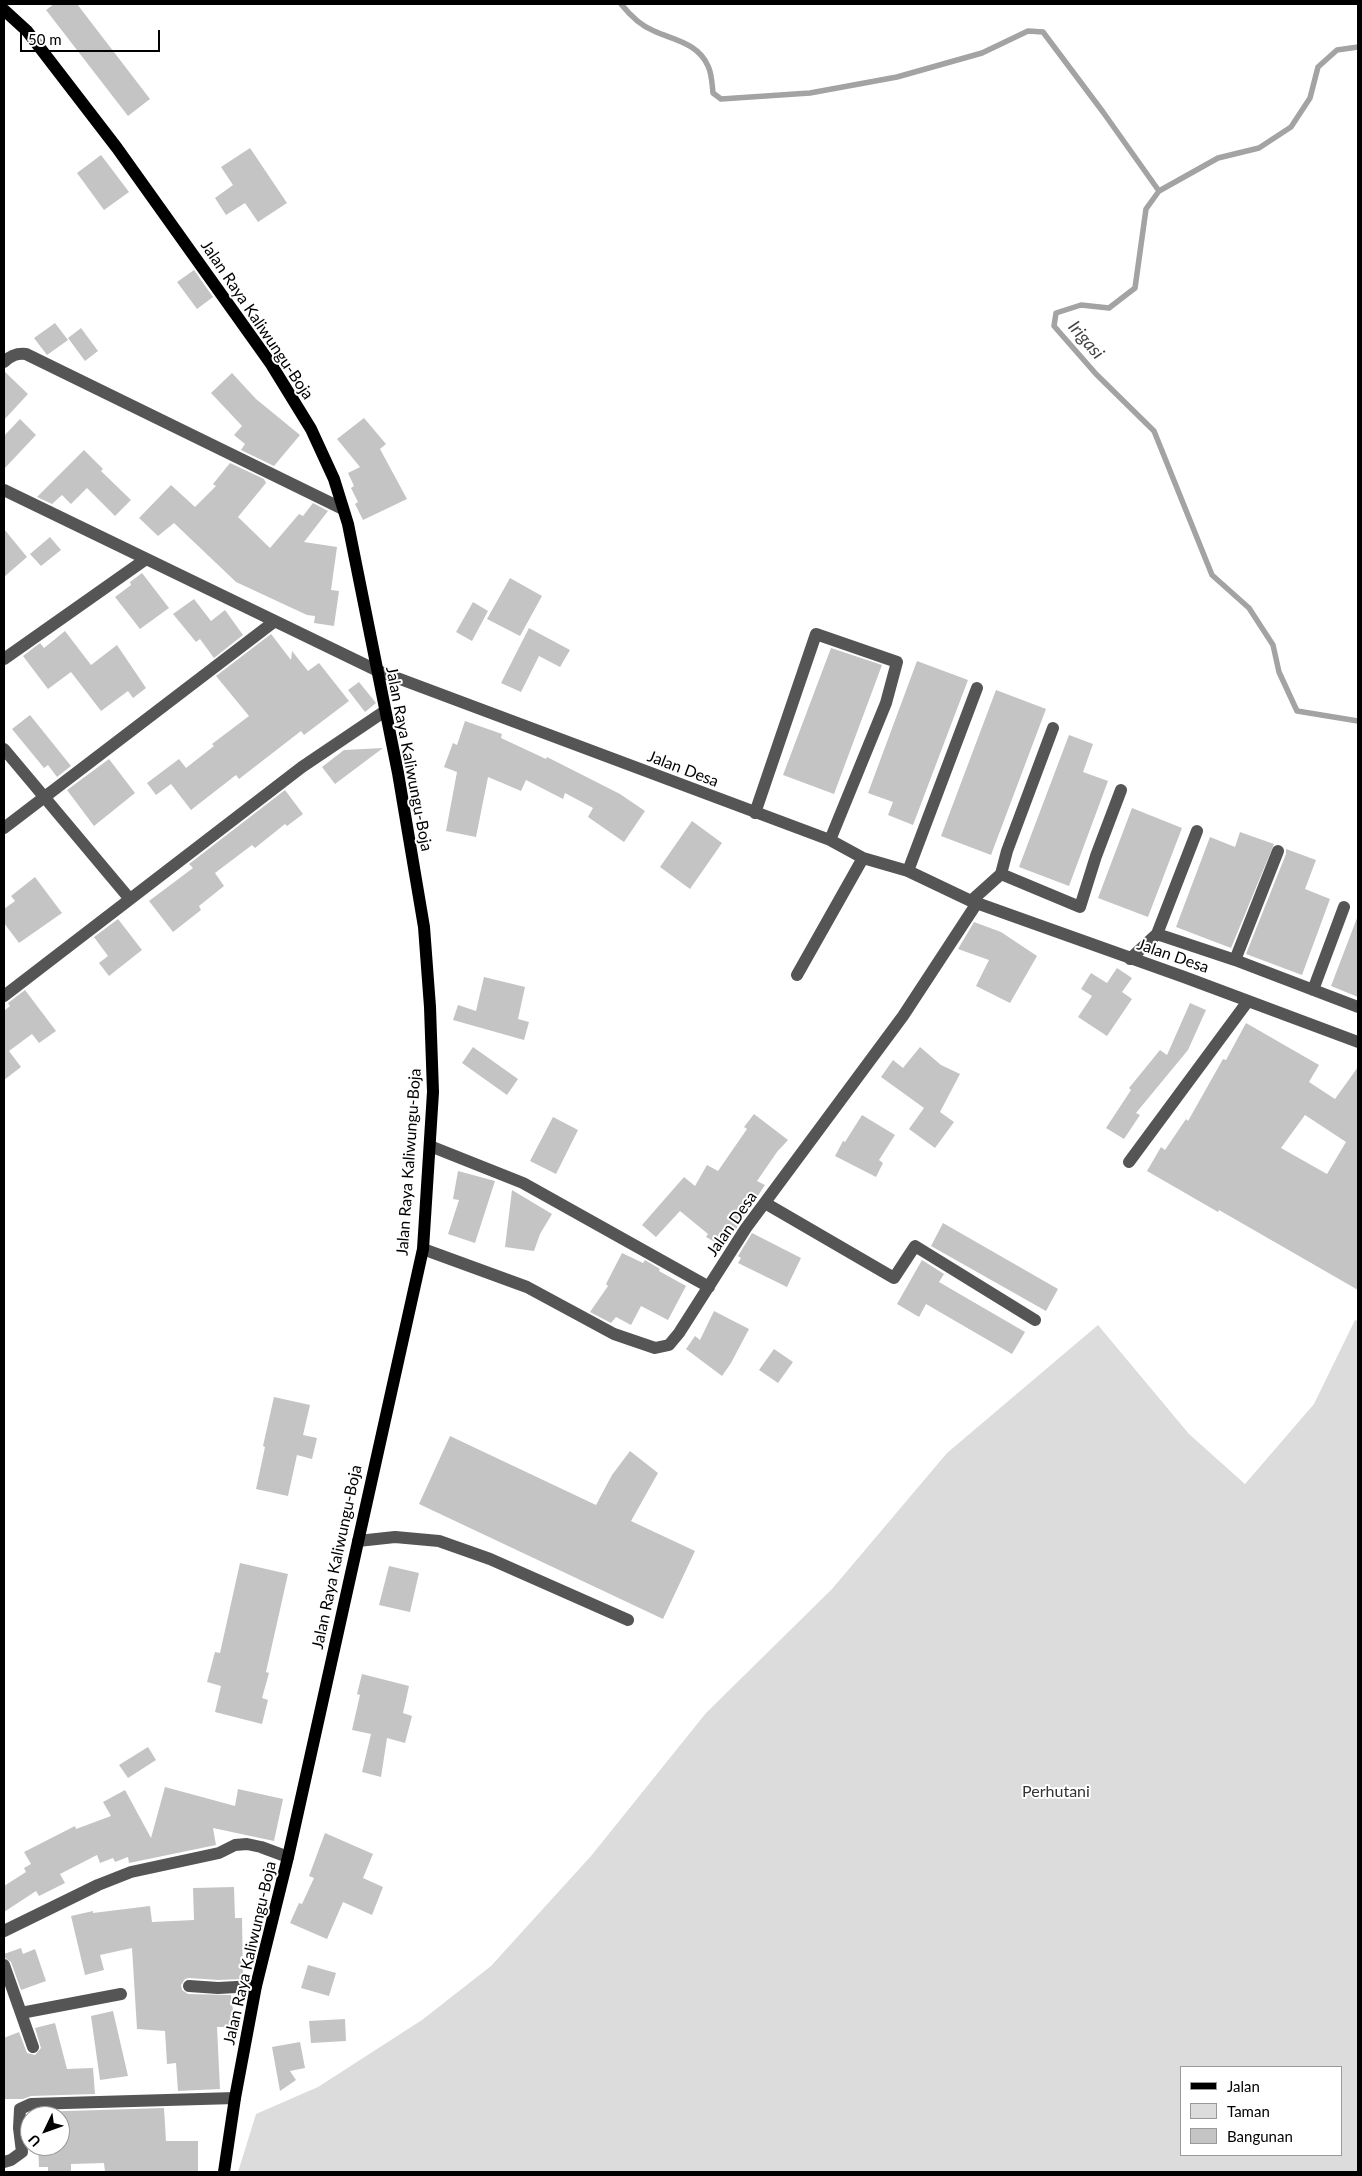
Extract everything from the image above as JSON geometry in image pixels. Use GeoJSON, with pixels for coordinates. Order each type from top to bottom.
{"type":"FeatureCollection","features":[{"type":"Feature","properties":{"kind":"main road","name":"Jalan Raya Kaliwungu-Boja"},"geometry":{"type":"LineString","coordinates":[[4,10],[27,31],[118,148],[271,364],[311,428],[334,479],[348,524],[385,711],[424,927],[430,1007],[433,1092],[423,1249],[288,1858],[256,1986],[235,2098],[224,2172]]}},
{"type":"Feature","properties":{"kind":"street"},"geometry":{"type":"LineString","coordinates":[[4,362],[11,356],[19,353],[26,354],[343,510]]}},
{"type":"Feature","properties":{"kind":"street","name":"Jalan Desa"},"geometry":{"type":"LineString","coordinates":[[4,490],[376,670],[830,840],[863,858],[908,871],[974,902],[1358,1042]]}},
{"type":"Feature","properties":{"kind":"street"},"geometry":{"type":"LineString","coordinates":[[4,659],[146,559]]}},
{"type":"Feature","properties":{"kind":"street"},"geometry":{"type":"LineString","coordinates":[[4,828],[275,621]]}},
{"type":"Feature","properties":{"kind":"street"},"geometry":{"type":"LineString","coordinates":[[755,813],[816,634],[888,658],[897,662],[886,703],[830,840]]}},
{"type":"Feature","properties":{"kind":"street"},"geometry":{"type":"LineString","coordinates":[[908,871],[978,688]]}},
{"type":"Feature","properties":{"kind":"street"},"geometry":{"type":"LineString","coordinates":[[4,996],[129,898],[302,767],[385,711]]}},
{"type":"Feature","properties":{"kind":"street"},"geometry":{"type":"LineString","coordinates":[[974,902],[1000,874],[1053,728]]}},
{"type":"Feature","properties":{"kind":"street"},"geometry":{"type":"LineString","coordinates":[[4,749],[129,898]]}},
{"type":"Feature","properties":{"kind":"street"},"geometry":{"type":"LineString","coordinates":[[1000,874],[1080,907],[1096,856],[1121,790]]}},
{"type":"Feature","properties":{"kind":"street"},"geometry":{"type":"LineString","coordinates":[[1130,959],[1157,934],[1197,831]]}},
{"type":"Feature","properties":{"kind":"street"},"geometry":{"type":"LineString","coordinates":[[1235,960],[1278,851]]}},
{"type":"Feature","properties":{"kind":"street"},"geometry":{"type":"LineString","coordinates":[[797,975],[863,858]]}},
{"type":"Feature","properties":{"kind":"street","name":"Jalan Desa"},"geometry":{"type":"LineString","coordinates":[[423,1249],[528,1287],[614,1334],[655,1348],[669,1345],[679,1334],[746,1228],[904,1016],[974,902]]}},
{"type":"Feature","properties":{"kind":"street"},"geometry":{"type":"LineString","coordinates":[[1312,990],[1344,907]]}},
{"type":"Feature","properties":{"kind":"street"},"geometry":{"type":"LineString","coordinates":[[1157,934],[1235,960],[1358,1007]]}},
{"type":"Feature","properties":{"kind":"street"},"geometry":{"type":"LineString","coordinates":[[1129,1162],[1248,1001]]}},
{"type":"Feature","properties":{"kind":"street"},"geometry":{"type":"LineString","coordinates":[[430,1146],[523,1183],[709,1286]]}},
{"type":"Feature","properties":{"kind":"street"},"geometry":{"type":"LineString","coordinates":[[765,1203],[894,1278],[915,1246],[1035,1320]]}},
{"type":"Feature","properties":{"kind":"street"},"geometry":{"type":"LineString","coordinates":[[358,1541],[396,1537],[439,1541],[490,1559],[628,1620]]}},
{"type":"Feature","properties":{"kind":"street"},"geometry":{"type":"LineString","coordinates":[[4,1931],[98,1885],[131,1872],[219,1853],[235,1845],[247,1844],[261,1847],[288,1858]]}},
{"type":"Feature","properties":{"kind":"street"},"geometry":{"type":"LineString","coordinates":[[4,1965],[32,2048]]}},
{"type":"Feature","properties":{"kind":"street"},"geometry":{"type":"LineString","coordinates":[[189,1986],[218,1988],[256,1986]]}},
{"type":"Feature","properties":{"kind":"street"},"geometry":{"type":"LineString","coordinates":[[21,2013],[121,1994]]}},
{"type":"Feature","properties":{"kind":"street"},"geometry":{"type":"LineString","coordinates":[[4,2162],[11,2160],[22,2152],[19,2128],[20,2109],[31,2104],[235,2098]]}},
{"type":"Feature","properties":{"kind":"green space","name":"Perhutani"},"geometry":{"type":"Polygon","coordinates":[[[1355,1320],[1358,1321],[1358,2172],[238,2172],[256,2114],[318,2087],[422,2020],[491,1966],[591,1856],[706,1713],[832,1589],[947,1453],[1098,1325],[1189,1434],[1245,1484],[1314,1404],[1355,1320]]]}},
{"type":"Feature","properties":{"kind":"building"},"geometry":{"type":"Polygon","coordinates":[[[54,4],[77,4],[150,99],[128,116],[46,10],[54,4]]]}},
{"type":"Feature","properties":{"kind":"building"},"geometry":{"type":"Polygon","coordinates":[[[250,148],[287,203],[258,222],[245,203],[226,215],[215,198],[233,185],[221,167],[250,148]]]}},
{"type":"Feature","properties":{"kind":"building"},"geometry":{"type":"Polygon","coordinates":[[[101,155],[129,192],[104,210],[77,173],[101,155]]]}},
{"type":"Feature","properties":{"kind":"building"},"geometry":{"type":"Polygon","coordinates":[[[194,270],[213,297],[197,309],[177,282],[194,270]]]}},
{"type":"Feature","properties":{"kind":"building"},"geometry":{"type":"Polygon","coordinates":[[[55,323],[68,340],[47,355],[34,338],[55,323]]]}},
{"type":"Feature","properties":{"kind":"building"},"geometry":{"type":"Polygon","coordinates":[[[81,328],[98,351],[85,361],[68,338],[81,328]]]}},
{"type":"Feature","properties":{"kind":"building"},"geometry":{"type":"Polygon","coordinates":[[[4,371],[28,394],[4,420],[4,371]]]}},
{"type":"Feature","properties":{"kind":"building"},"geometry":{"type":"Polygon","coordinates":[[[232,373],[256,399],[300,435],[274,466],[241,450],[245,444],[234,435],[242,426],[211,393],[232,373]]]}},
{"type":"Feature","properties":{"kind":"building"},"geometry":{"type":"Polygon","coordinates":[[[364,418],[386,444],[380,449],[407,499],[363,520],[355,504],[358,502],[351,488],[354,486],[348,473],[360,467],[337,439],[364,418]]]}},
{"type":"Feature","properties":{"kind":"building"},"geometry":{"type":"Polygon","coordinates":[[[20,419],[36,435],[4,469],[4,436],[20,419]]]}},
{"type":"Feature","properties":{"kind":"building"},"geometry":{"type":"Polygon","coordinates":[[[84,450],[103,469],[101,471],[131,500],[115,516],[87,488],[71,504],[62,495],[52,504],[37,497],[84,450]]]}},
{"type":"Feature","properties":{"kind":"building"},"geometry":{"type":"Polygon","coordinates":[[[230,463],[264,479],[266,483],[238,517],[270,548],[299,514],[303,516],[313,503],[328,511],[304,542],[337,547],[331,590],[339,591],[334,626],[314,623],[315,616],[307,615],[236,582],[174,523],[158,536],[139,518],[171,485],[195,507],[216,486],[213,484],[230,463]]]}},
{"type":"Feature","properties":{"kind":"building"},"geometry":{"type":"Polygon","coordinates":[[[4,529],[27,557],[4,577],[4,529]]]}},
{"type":"Feature","properties":{"kind":"building"},"geometry":{"type":"Polygon","coordinates":[[[50,537],[61,550],[41,566],[30,554],[50,537]]]}},
{"type":"Feature","properties":{"kind":"building"},"geometry":{"type":"Polygon","coordinates":[[[142,573],[169,608],[140,629],[115,597],[131,585],[130,582],[142,573]]]}},
{"type":"Feature","properties":{"kind":"building"},"geometry":{"type":"Polygon","coordinates":[[[510,578],[542,596],[520,636],[487,619],[510,578]]]}},
{"type":"Feature","properties":{"kind":"building"},"geometry":{"type":"Polygon","coordinates":[[[194,599],[211,621],[225,610],[243,635],[214,658],[200,639],[196,642],[173,614],[194,599]]]}},
{"type":"Feature","properties":{"kind":"building"},"geometry":{"type":"Polygon","coordinates":[[[473,602],[488,611],[472,641],[456,632],[473,602]]]}},
{"type":"Feature","properties":{"kind":"building"},"geometry":{"type":"Polygon","coordinates":[[[529,628],[570,650],[560,667],[539,656],[521,692],[501,683],[529,628]]]}},
{"type":"Feature","properties":{"kind":"building"},"geometry":{"type":"Polygon","coordinates":[[[65,631],[91,665],[117,645],[146,688],[133,698],[128,691],[101,711],[71,672],[48,689],[23,656],[40,643],[44,648],[65,631]]]}},
{"type":"Feature","properties":{"kind":"building"},"geometry":{"type":"Polygon","coordinates":[[[271,634],[291,660],[292,651],[308,671],[319,663],[349,701],[304,735],[301,731],[239,779],[236,775],[191,810],[171,784],[156,795],[147,783],[179,759],[186,768],[214,746],[212,744],[249,716],[216,676],[271,634]]]}},
{"type":"Feature","properties":{"kind":"building"},"geometry":{"type":"Polygon","coordinates":[[[831,648],[882,665],[834,794],[783,775],[831,648]]]}},
{"type":"Feature","properties":{"kind":"building"},"geometry":{"type":"Polygon","coordinates":[[[917,661],[968,680],[913,825],[888,815],[893,802],[868,793],[917,661]]]}},
{"type":"Feature","properties":{"kind":"building"},"geometry":{"type":"Polygon","coordinates":[[[359,682],[376,703],[365,712],[348,690],[359,682]]]}},
{"type":"Feature","properties":{"kind":"building"},"geometry":{"type":"Polygon","coordinates":[[[996,690],[1046,709],[991,855],[941,836],[996,690]]]}},
{"type":"Feature","properties":{"kind":"building"},"geometry":{"type":"Polygon","coordinates":[[[30,715],[71,766],[57,777],[48,765],[44,768],[12,729],[30,715]]]}},
{"type":"Feature","properties":{"kind":"building"},"geometry":{"type":"Polygon","coordinates":[[[465,721],[502,734],[501,738],[546,759],[547,757],[620,794],[645,811],[624,842],[588,817],[593,808],[565,793],[563,799],[526,780],[521,791],[488,777],[476,837],[446,831],[457,772],[444,767],[453,743],[457,745],[465,721]]]}},
{"type":"Feature","properties":{"kind":"building"},"geometry":{"type":"Polygon","coordinates":[[[1069,735],[1093,744],[1083,772],[1108,781],[1069,886],[1019,867],[1069,735]]]}},
{"type":"Feature","properties":{"kind":"building"},"geometry":{"type":"Polygon","coordinates":[[[383,748],[335,784],[322,767],[344,750],[383,748]]]}},
{"type":"Feature","properties":{"kind":"building"},"geometry":{"type":"Polygon","coordinates":[[[109,759],[135,793],[94,826],[67,790],[109,759]]]}},
{"type":"Feature","properties":{"kind":"building"},"geometry":{"type":"Polygon","coordinates":[[[285,790],[303,814],[287,826],[285,824],[255,848],[252,845],[215,873],[224,886],[199,906],[201,910],[173,932],[149,901],[193,868],[189,864],[285,790]]]}},
{"type":"Feature","properties":{"kind":"building"},"geometry":{"type":"Polygon","coordinates":[[[1132,808],[1182,828],[1148,917],[1098,898],[1132,808]]]}},
{"type":"Feature","properties":{"kind":"building"},"geometry":{"type":"Polygon","coordinates":[[[692,821],[722,843],[690,889],[660,867],[692,821]]]}},
{"type":"Feature","properties":{"kind":"building"},"geometry":{"type":"Polygon","coordinates":[[[1240,832],[1274,844],[1231,948],[1176,927],[1210,837],[1235,847],[1240,832]]]}},
{"type":"Feature","properties":{"kind":"building"},"geometry":{"type":"Polygon","coordinates":[[[1286,849],[1316,860],[1305,889],[1330,899],[1302,975],[1246,954],[1286,854],[1286,849]]]}},
{"type":"Feature","properties":{"kind":"building"},"geometry":{"type":"Polygon","coordinates":[[[35,877],[62,913],[19,943],[4,923],[4,909],[15,901],[11,896],[35,877]]]}},
{"type":"Feature","properties":{"kind":"building"},"geometry":{"type":"Polygon","coordinates":[[[118,919],[142,950],[109,976],[99,963],[108,956],[94,937],[118,919]]]}},
{"type":"Feature","properties":{"kind":"building"},"geometry":{"type":"Polygon","coordinates":[[[1358,919],[1358,997],[1331,986],[1358,919]]]}},
{"type":"Feature","properties":{"kind":"building"},"geometry":{"type":"Polygon","coordinates":[[[974,922],[1001,932],[1037,956],[1010,1003],[976,986],[989,960],[958,949],[974,922]]]}},
{"type":"Feature","properties":{"kind":"building"},"geometry":{"type":"Polygon","coordinates":[[[1117,968],[1132,978],[1122,992],[1132,999],[1107,1036],[1078,1017],[1092,996],[1081,989],[1091,973],[1107,983],[1117,968]]]}},
{"type":"Feature","properties":{"kind":"building"},"geometry":{"type":"Polygon","coordinates":[[[484,977],[525,987],[518,1019],[529,1022],[524,1040],[453,1020],[458,1005],[476,1011],[484,977]]]}},
{"type":"Feature","properties":{"kind":"building"},"geometry":{"type":"Polygon","coordinates":[[[25,990],[56,1031],[39,1043],[32,1034],[9,1051],[21,1067],[4,1080],[4,1011],[10,1006],[8,1003],[25,990]]]}},
{"type":"Feature","properties":{"kind":"building"},"geometry":{"type":"Polygon","coordinates":[[[1190,1003],[1206,1010],[1188,1050],[1136,1113],[1140,1115],[1124,1139],[1106,1128],[1131,1090],[1129,1088],[1160,1050],[1167,1055],[1190,1003]]]}},
{"type":"Feature","properties":{"kind":"building"},"geometry":{"type":"Polygon","coordinates":[[[1246,1023],[1319,1065],[1309,1082],[1335,1099],[1358,1067],[1358,1290],[1147,1171],[1161,1147],[1165,1150],[1186,1119],[1188,1121],[1223,1059],[1226,1060],[1246,1023]],[[1305,1115],[1281,1148],[1327,1174],[1346,1142],[1305,1115]]]}},
{"type":"Feature","properties":{"kind":"building"},"geometry":{"type":"Polygon","coordinates":[[[473,1047],[518,1079],[507,1095],[462,1063],[473,1047]]]}},
{"type":"Feature","properties":{"kind":"building"},"geometry":{"type":"Polygon","coordinates":[[[920,1047],[941,1065],[960,1074],[940,1112],[954,1122],[935,1148],[909,1129],[924,1108],[881,1077],[893,1060],[903,1068],[920,1047]]]}},
{"type":"Feature","properties":{"kind":"building"},"geometry":{"type":"Polygon","coordinates":[[[754,1114],[788,1140],[777,1152],[757,1181],[765,1185],[724,1247],[706,1237],[708,1234],[680,1211],[656,1237],[642,1225],[684,1177],[695,1186],[707,1165],[718,1171],[747,1129],[744,1127],[754,1114]]]}},
{"type":"Feature","properties":{"kind":"building"},"geometry":{"type":"Polygon","coordinates":[[[862,1115],[895,1135],[879,1160],[883,1163],[876,1177],[835,1156],[843,1141],[845,1142],[862,1115]]]}},
{"type":"Feature","properties":{"kind":"building"},"geometry":{"type":"Polygon","coordinates":[[[553,1117],[578,1130],[556,1174],[530,1161],[553,1117]]]}},
{"type":"Feature","properties":{"kind":"building"},"geometry":{"type":"Polygon","coordinates":[[[458,1171],[495,1181],[475,1243],[448,1234],[459,1200],[453,1199],[458,1171]]]}},
{"type":"Feature","properties":{"kind":"building"},"geometry":{"type":"Polygon","coordinates":[[[512,1190],[552,1214],[540,1234],[534,1251],[505,1247],[512,1190]]]}},
{"type":"Feature","properties":{"kind":"building"},"geometry":{"type":"Polygon","coordinates":[[[943,1223],[1058,1289],[1046,1311],[931,1246],[943,1223]]]}},
{"type":"Feature","properties":{"kind":"building"},"geometry":{"type":"Polygon","coordinates":[[[752,1233],[801,1258],[787,1287],[738,1263],[741,1258],[738,1256],[752,1233]]]}},
{"type":"Feature","properties":{"kind":"building"},"geometry":{"type":"Polygon","coordinates":[[[622,1253],[643,1263],[645,1260],[660,1269],[659,1271],[686,1286],[668,1320],[641,1306],[631,1325],[616,1317],[611,1323],[590,1312],[608,1286],[606,1284],[622,1253]]]}},
{"type":"Feature","properties":{"kind":"building"},"geometry":{"type":"Polygon","coordinates":[[[922,1260],[944,1274],[939,1282],[1025,1332],[1012,1354],[926,1304],[919,1317],[897,1304],[922,1260]]]}},
{"type":"Feature","properties":{"kind":"building"},"geometry":{"type":"Polygon","coordinates":[[[714,1311],[749,1329],[722,1376],[686,1349],[695,1336],[700,1340],[714,1311]]]}},
{"type":"Feature","properties":{"kind":"building"},"geometry":{"type":"Polygon","coordinates":[[[774,1349],[793,1362],[778,1383],[759,1370],[774,1349]]]}},
{"type":"Feature","properties":{"kind":"building"},"geometry":{"type":"Polygon","coordinates":[[[274,1397],[310,1405],[303,1435],[317,1438],[312,1459],[297,1455],[288,1496],[256,1489],[274,1397]]]}},
{"type":"Feature","properties":{"kind":"building"},"geometry":{"type":"Polygon","coordinates":[[[450,1436],[596,1505],[612,1475],[630,1451],[658,1473],[631,1521],[695,1551],[663,1619],[419,1504],[450,1436]]]}},
{"type":"Feature","properties":{"kind":"building"},"geometry":{"type":"Polygon","coordinates":[[[240,1563],[288,1574],[266,1672],[269,1673],[262,1698],[268,1700],[262,1724],[215,1712],[221,1686],[207,1682],[215,1652],[220,1653],[240,1563]]]}},
{"type":"Feature","properties":{"kind":"building"},"geometry":{"type":"Polygon","coordinates":[[[389,1566],[419,1573],[410,1612],[379,1605],[389,1566]]]}},
{"type":"Feature","properties":{"kind":"building"},"geometry":{"type":"Polygon","coordinates":[[[362,1674],[409,1686],[403,1713],[412,1716],[405,1743],[387,1738],[381,1777],[362,1772],[371,1734],[352,1730],[360,1695],[357,1694],[362,1674]]]}},
{"type":"Feature","properties":{"kind":"building"},"geometry":{"type":"Polygon","coordinates":[[[148,1747],[156,1760],[128,1778],[119,1765],[148,1747]]]}},
{"type":"Feature","properties":{"kind":"building"},"geometry":{"type":"Polygon","coordinates":[[[165,1787],[235,1806],[238,1789],[283,1799],[274,1841],[213,1828],[216,1845],[129,1863],[128,1857],[115,1862],[113,1858],[100,1863],[97,1855],[60,1874],[65,1883],[39,1896],[36,1891],[4,1912],[4,1886],[26,1872],[24,1868],[31,1864],[24,1852],[75,1826],[76,1829],[111,1816],[103,1802],[125,1790],[151,1838],[165,1787]]]}},
{"type":"Feature","properties":{"kind":"building"},"geometry":{"type":"Polygon","coordinates":[[[325,1833],[373,1854],[363,1878],[383,1887],[372,1915],[343,1902],[327,1939],[290,1923],[299,1903],[302,1904],[314,1878],[309,1876],[325,1833]]]}},
{"type":"Feature","properties":{"kind":"building"},"geometry":{"type":"Polygon","coordinates":[[[234,1887],[235,1918],[242,1918],[243,1979],[189,1978],[185,1979],[181,1985],[182,1990],[188,1994],[231,1995],[235,2027],[217,2027],[220,2089],[178,2091],[176,2063],[167,2064],[165,2031],[137,2029],[132,1948],[100,1955],[104,1970],[85,1975],[71,1916],[93,1911],[93,1913],[150,1906],[152,1922],[194,1920],[193,1888],[234,1887]]]}},
{"type":"Feature","properties":{"kind":"building"},"geometry":{"type":"Polygon","coordinates":[[[21,1948],[23,1954],[35,1949],[46,1981],[21,1990],[11,1962],[4,1957],[4,1954],[21,1948]]]}},
{"type":"Feature","properties":{"kind":"building"},"geometry":{"type":"Polygon","coordinates":[[[308,1965],[336,1973],[329,1996],[301,1988],[308,1965]]]}},
{"type":"Feature","properties":{"kind":"building"},"geometry":{"type":"Polygon","coordinates":[[[113,2011],[128,2076],[100,2080],[91,2016],[113,2011]]]}},
{"type":"Feature","properties":{"kind":"building"},"geometry":{"type":"Polygon","coordinates":[[[345,2019],[346,2041],[311,2043],[309,2021],[345,2019]]]}},
{"type":"Feature","properties":{"kind":"building"},"geometry":{"type":"Polygon","coordinates":[[[55,2023],[67,2069],[93,2068],[95,2094],[31,2096],[23,2099],[4,2099],[4,2038],[19,2032],[27,2053],[35,2055],[41,2048],[35,2028],[55,2023]]]}},
{"type":"Feature","properties":{"kind":"building"},"geometry":{"type":"Polygon","coordinates":[[[300,2042],[305,2068],[290,2071],[296,2080],[280,2091],[272,2047],[300,2042]]]}},
{"type":"Feature","properties":{"kind":"building"},"geometry":{"type":"Polygon","coordinates":[[[164,2108],[166,2141],[198,2141],[198,2172],[105,2172],[104,2163],[71,2164],[71,2172],[48,2172],[48,2167],[39,2167],[38,2156],[70,2156],[70,2111],[164,2108]]]}},
{"type":"Feature","properties":{"kind":"waterway"},"geometry":{"type":"LineString","coordinates":[[621,4],[644,26],[685,43],[698,52],[704,58],[709,69],[713,93],[721,99],[810,93],[897,77],[982,53],[1028,31],[1043,32],[1159,191]]}},
{"type":"Feature","properties":{"kind":"waterway","name":"Irigasi"},"geometry":{"type":"LineString","coordinates":[[1358,47],[1337,50],[1318,67],[1310,98],[1291,127],[1259,148],[1218,158],[1159,191],[1146,209],[1135,288],[1109,308],[1081,305],[1056,313],[1054,326],[1096,374],[1154,431],[1212,575],[1249,608],[1273,645],[1279,672],[1297,711],[1358,721]]}}]}
